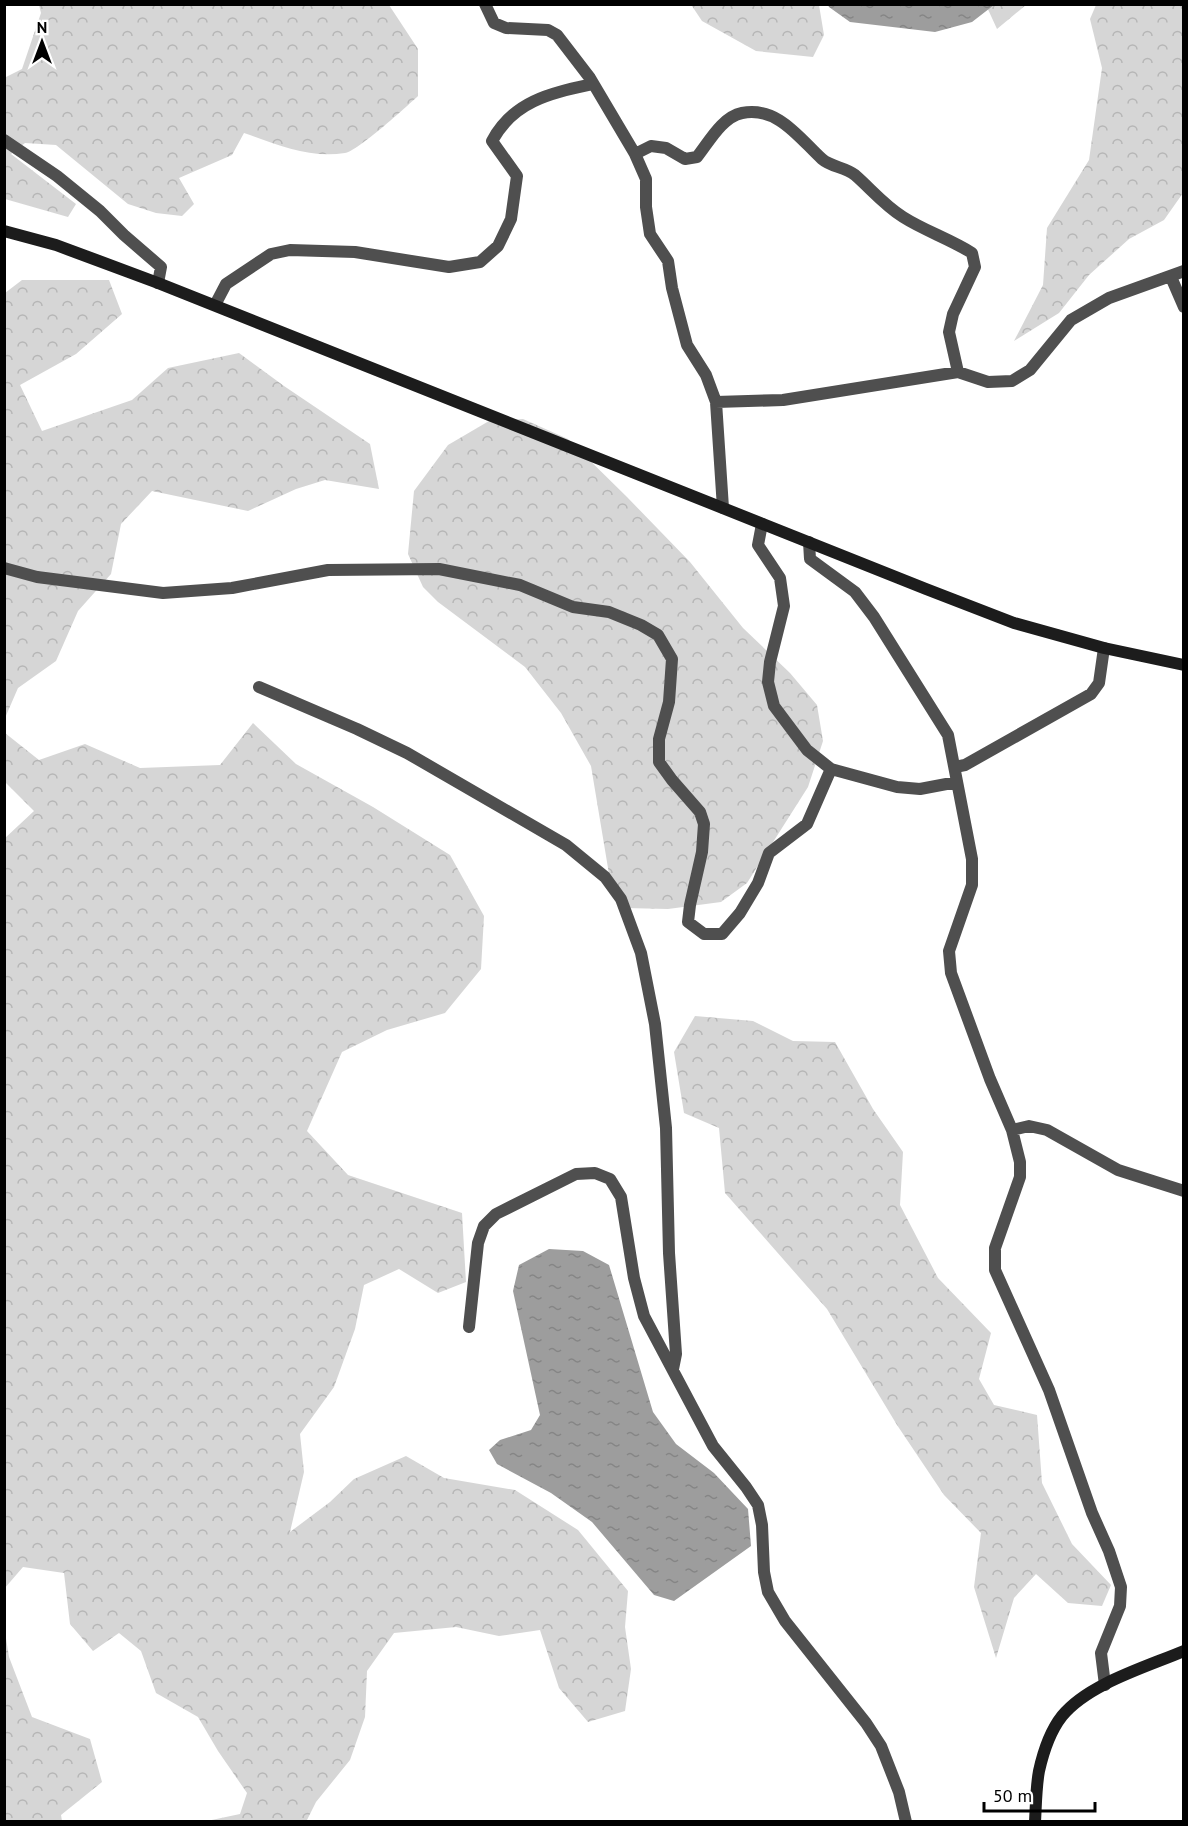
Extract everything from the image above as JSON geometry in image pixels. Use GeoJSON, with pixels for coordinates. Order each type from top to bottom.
{"type":"FeatureCollection","features":[{"type":"Feature","properties":{"kind":"street"},"geometry":{"type":"LineString","coordinates":[[485,4],[494,23],[506,28],[548,30],[557,35],[593,84],[646,179],[646,207],[650,234],[668,261],[672,288],[687,345],[706,375],[716,402],[723,508]]}},
{"type":"Feature","properties":{"kind":"street"},"geometry":{"type":"LineString","coordinates":[[215,305],[226,284],[271,254],[290,250],[355,252],[449,267],[480,262],[498,246],[511,219],[517,176],[492,141],[498,129],[528,103],[548,94],[593,84]]}},
{"type":"Feature","properties":{"kind":"street"},"geometry":{"type":"LineString","coordinates":[[634,154],[651,146],[666,148],[685,159],[697,157],[725,122],[742,113],[765,113],[792,128],[824,161],[853,173],[903,218],[955,242],[972,253],[975,267],[953,314],[949,332],[958,372]]}},
{"type":"Feature","properties":{"kind":"street"},"geometry":{"type":"LineString","coordinates":[[4,140],[57,176],[161,267],[158,283]]}},
{"type":"Feature","properties":{"kind":"street"},"geometry":{"type":"LineString","coordinates":[[4,231],[56,245],[215,305],[373,370],[1014,623],[1104,648],[1184,665]]}},
{"type":"Feature","properties":{"kind":"street"},"geometry":{"type":"LineString","coordinates":[[716,402],[783,400],[958,372],[988,382],[1012,381],[1030,370],[1071,320],[1109,298],[1184,271]]}},
{"type":"Feature","properties":{"kind":"street"},"geometry":{"type":"LineString","coordinates":[[1171,277],[1184,307]]}},
{"type":"Feature","properties":{"kind":"street"},"geometry":{"type":"LineString","coordinates":[[762,524],[758,545],[780,578],[784,606],[770,662],[768,682],[774,706],[807,750],[831,770],[897,788],[920,789],[957,782]]}},
{"type":"Feature","properties":{"kind":"street"},"geometry":{"type":"LineString","coordinates":[[809,542],[810,559],[855,592],[874,617],[948,735],[972,859],[972,885],[949,951],[951,973],[990,1079],[1012,1130],[1020,1162],[1020,1177],[995,1248],[995,1270],[1049,1390],[1092,1513],[1109,1551],[1121,1587],[1120,1606],[1101,1653],[1105,1684]]}},
{"type":"Feature","properties":{"kind":"street"},"geometry":{"type":"LineString","coordinates":[[4,568],[37,577],[163,593],[232,588],[328,570],[439,569],[520,585],[573,608],[609,612],[641,626],[658,635],[672,659],[669,702],[659,739],[659,762],[700,812],[704,824],[702,852],[688,922],[704,934],[722,934],[740,913],[758,883],[769,853],[807,824],[831,770]]}},
{"type":"Feature","properties":{"kind":"street"},"geometry":{"type":"LineString","coordinates":[[955,767],[965,765],[1091,693],[1099,683],[1104,648]]}},
{"type":"Feature","properties":{"kind":"street"},"geometry":{"type":"LineString","coordinates":[[260,687],[406,753],[566,845],[605,877],[621,899],[641,953],[655,1024],[666,1128],[669,1253],[676,1354],[673,1369]]}},
{"type":"Feature","properties":{"kind":"street"},"geometry":{"type":"LineString","coordinates":[[1012,1130],[1029,1126],[1047,1130],[1118,1170],[1184,1191]]}},
{"type":"Feature","properties":{"kind":"street"},"geometry":{"type":"LineString","coordinates":[[469,1327],[478,1243],[484,1226],[496,1214],[576,1174],[595,1173],[610,1179],[621,1197],[634,1278],[644,1316],[713,1446],[758,1505],[768,1592],[785,1621],[866,1723],[881,1746],[899,1792],[906,1821]]}},
{"type":"Feature","properties":{"kind":"street"},"geometry":{"type":"LineString","coordinates":[[1035,1821],[1039,1769],[1052,1733],[1062,1717],[1074,1704],[1105,1684],[1184,1651]]}},
{"type":"Feature","properties":{"kind":"green space"},"geometry":{"type":"Polygon","coordinates":[[[39,5],[389,5],[418,49],[418,96],[371,137],[345,153],[306,152],[244,133],[232,155],[179,178],[194,204],[182,216],[156,213],[128,204],[56,145],[25,143],[11,154],[76,204],[68,217],[5,199],[4,78],[22,69],[41,13],[39,5]]]}},
{"type":"Feature","properties":{"kind":"green space"},"geometry":{"type":"Polygon","coordinates":[[[687,5],[819,5],[824,35],[813,57],[756,51],[702,21],[692,6],[687,5]]]}},
{"type":"Feature","properties":{"kind":"green space"},"geometry":{"type":"Polygon","coordinates":[[[986,5],[1026,5],[997,29],[986,5]]]}},
{"type":"Feature","properties":{"kind":"green space"},"geometry":{"type":"Polygon","coordinates":[[[1096,5],[1183,5],[1183,193],[1164,220],[1129,239],[1089,275],[1059,313],[1014,341],[1043,285],[1047,228],[1089,160],[1102,68],[1090,19],[1096,5]]]}},
{"type":"Feature","properties":{"kind":"green space"},"geometry":{"type":"Polygon","coordinates":[[[22,280],[109,280],[122,314],[76,354],[20,385],[42,431],[132,400],[168,368],[239,353],[370,444],[379,489],[325,480],[296,489],[248,511],[152,491],[121,524],[111,574],[78,611],[56,661],[18,688],[5,718],[5,293],[22,280]]]}},
{"type":"Feature","properties":{"kind":"green space"},"geometry":{"type":"Polygon","coordinates":[[[523,419],[568,439],[690,562],[743,628],[790,673],[817,705],[823,741],[808,787],[747,883],[721,902],[668,909],[625,908],[611,886],[591,766],[561,713],[525,667],[438,602],[423,587],[408,554],[414,491],[448,445],[489,421],[523,419]]]}},
{"type":"Feature","properties":{"kind":"green space"},"geometry":{"type":"Polygon","coordinates":[[[253,723],[296,764],[373,807],[450,855],[484,916],[481,969],[445,1013],[387,1030],[342,1052],[307,1131],[348,1175],[462,1213],[466,1282],[438,1293],[399,1269],[364,1285],[355,1329],[334,1387],[300,1434],[304,1472],[290,1532],[330,1502],[354,1479],[406,1456],[444,1478],[515,1490],[578,1530],[628,1591],[625,1627],[631,1669],[625,1711],[588,1722],[559,1688],[540,1630],[499,1636],[456,1627],[394,1633],[367,1671],[365,1717],[350,1760],[316,1802],[306,1822],[207,1821],[240,1814],[247,1793],[198,1717],[156,1693],[141,1651],[119,1633],[93,1651],[70,1624],[64,1573],[23,1567],[4,1589],[4,839],[34,811],[5,782],[5,733],[39,760],[85,744],[140,768],[220,765],[253,723]]]}},
{"type":"Feature","properties":{"kind":"green space"},"geometry":{"type":"Polygon","coordinates":[[[695,1016],[753,1021],[793,1041],[835,1042],[873,1109],[903,1152],[900,1205],[938,1278],[991,1333],[979,1379],[994,1405],[1037,1415],[1042,1483],[1072,1544],[1111,1585],[1102,1606],[1068,1603],[1036,1574],[1014,1598],[996,1658],[974,1587],[981,1533],[944,1495],[897,1425],[827,1309],[725,1193],[719,1128],[684,1113],[674,1052],[695,1016]]]}},
{"type":"Feature","properties":{"kind":"green space"},"geometry":{"type":"Polygon","coordinates":[[[4,1626],[9,1657],[32,1717],[90,1739],[102,1782],[61,1815],[62,1821],[5,1821],[4,1626]]]}},
{"type":"Feature","properties":{"kind":"water"},"geometry":{"type":"Polygon","coordinates":[[[828,4],[994,5],[972,22],[935,32],[850,22],[828,4]]]}},
{"type":"Feature","properties":{"kind":"water"},"geometry":{"type":"Polygon","coordinates":[[[549,1249],[583,1251],[609,1265],[653,1412],[676,1444],[714,1473],[748,1509],[751,1546],[674,1601],[654,1595],[592,1522],[551,1493],[497,1464],[489,1450],[500,1440],[531,1430],[540,1415],[513,1291],[519,1265],[549,1249]]]}}]}
